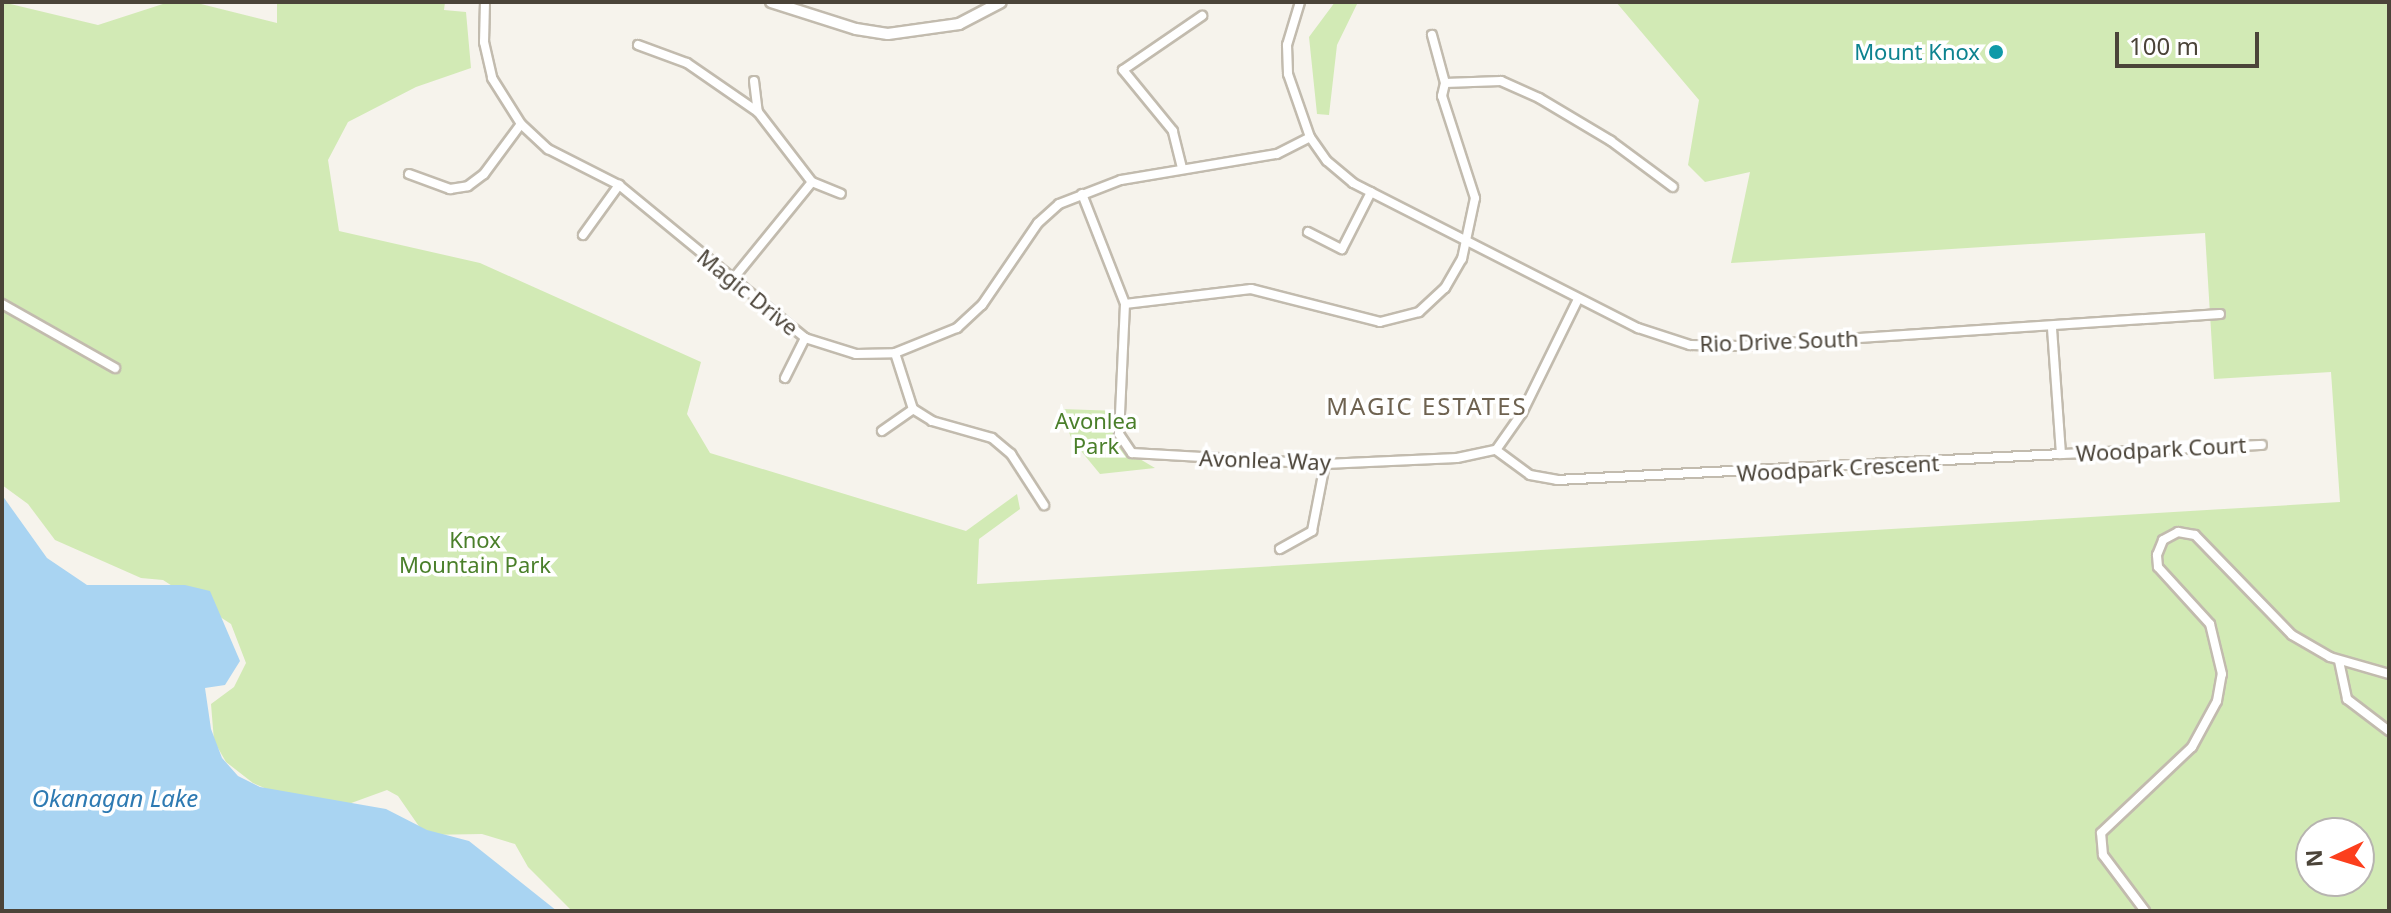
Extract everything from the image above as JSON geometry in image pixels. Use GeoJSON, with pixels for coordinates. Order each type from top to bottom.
{"type":"FeatureCollection","features":[{"type":"Feature","properties":{"kind":"street","name":"Magic Drive"},"geometry":{"type":"LineString","coordinates":[[485,2],[484,42],[492,78],[521,124],[548,149],[619,185],[805,338],[856,354],[895,353],[957,328],[982,305],[1038,223],[1059,204],[1082,194],[1182,168],[1277,154],[1310,137]]}},
{"type":"Feature","properties":{"kind":"street"},"geometry":{"type":"LineString","coordinates":[[771,2],[856,29],[888,34],[959,24],[1001,2]]}},
{"type":"Feature","properties":{"kind":"street","name":"Rio Drive South"},"geometry":{"type":"LineString","coordinates":[[1300,2],[1287,45],[1288,74],[1310,137],[1327,161],[1371,192],[1638,328],[1690,345],[2052,327],[2220,314]]}},
{"type":"Feature","properties":{"kind":"street"},"geometry":{"type":"LineString","coordinates":[[1182,168],[1173,131],[1123,70],[1202,16]]}},
{"type":"Feature","properties":{"kind":"street"},"geometry":{"type":"LineString","coordinates":[[1125,304],[1251,289],[1380,322],[1419,312],[1445,288],[1467,242],[1475,198],[1442,96],[1445,83],[1432,35]]}},
{"type":"Feature","properties":{"kind":"street"},"geometry":{"type":"LineString","coordinates":[[638,45],[687,63],[758,112],[812,182],[841,194]]}},
{"type":"Feature","properties":{"kind":"street"},"geometry":{"type":"LineString","coordinates":[[754,81],[758,112]]}},
{"type":"Feature","properties":{"kind":"street"},"geometry":{"type":"LineString","coordinates":[[1445,83],[1501,81],[1539,98],[1611,141],[1673,187]]}},
{"type":"Feature","properties":{"kind":"street"},"geometry":{"type":"LineString","coordinates":[[409,174],[450,189],[468,186],[484,174],[521,124]]}},
{"type":"Feature","properties":{"kind":"street"},"geometry":{"type":"LineString","coordinates":[[732,280],[812,182]]}},
{"type":"Feature","properties":{"kind":"street"},"geometry":{"type":"LineString","coordinates":[[583,235],[619,185]]}},
{"type":"Feature","properties":{"kind":"street"},"geometry":{"type":"LineString","coordinates":[[1308,232],[1342,249],[1371,192]]}},
{"type":"Feature","properties":{"kind":"street","name":"Avonlea Way"},"geometry":{"type":"LineString","coordinates":[[1082,194],[1125,304],[1119,434],[1132,453],[1325,464],[1457,458],[1496,450]]}},
{"type":"Feature","properties":{"kind":"street"},"geometry":{"type":"LineString","coordinates":[[1496,450],[1522,413],[1578,299]]}},
{"type":"Feature","properties":{"kind":"street"},"geometry":{"type":"LineString","coordinates":[[2,304],[115,368]]}},
{"type":"Feature","properties":{"kind":"street"},"geometry":{"type":"LineString","coordinates":[[2052,327],[2061,454]]}},
{"type":"Feature","properties":{"kind":"street"},"geometry":{"type":"LineString","coordinates":[[785,378],[805,338]]}},
{"type":"Feature","properties":{"kind":"street"},"geometry":{"type":"LineString","coordinates":[[895,353],[913,409],[932,421],[992,438],[1011,454],[1044,505]]}},
{"type":"Feature","properties":{"kind":"street"},"geometry":{"type":"LineString","coordinates":[[882,431],[913,409]]}},
{"type":"Feature","properties":{"kind":"street","name":"Woodpark Court"},"geometry":{"type":"LineString","coordinates":[[2061,454],[2262,445]]}},
{"type":"Feature","properties":{"kind":"street","name":"Woodpark Crescent"},"geometry":{"type":"LineString","coordinates":[[1496,450],[1530,475],[1557,480],[2061,454]]}},
{"type":"Feature","properties":{"kind":"street"},"geometry":{"type":"LineString","coordinates":[[1280,549],[1312,531],[1325,464]]}},
{"type":"Feature","properties":{"kind":"street"},"geometry":{"type":"LineString","coordinates":[[2145,911],[2103,855],[2101,833],[2192,747],[2217,701],[2222,674],[2210,624],[2158,567],[2163,540],[2178,532],[2195,535],[2274,621],[2339,661],[2389,674]]}},
{"type":"Feature","properties":{"kind":"street"},"geometry":{"type":"LineString","coordinates":[[2339,661],[2347,699],[2389,731]]}},
{"type":"Feature","properties":{"kind":"green space","name":"Knox Mountain Park"},"geometry":{"type":"Polygon","coordinates":[[[2,2],[98,25],[169,2],[193,2],[277,23],[277,2],[445,2],[444,10],[466,12],[471,68],[416,87],[348,122],[328,160],[339,231],[480,263],[701,362],[687,414],[710,453],[966,531],[1017,494],[1020,509],[979,539],[977,584],[2340,502],[2331,372],[2214,379],[2205,233],[1731,263],[1750,172],[1705,182],[1688,165],[1699,100],[1616,2],[2389,2],[2389,911],[572,911],[528,867],[515,844],[482,834],[425,835],[398,796],[387,790],[343,806],[297,802],[253,783],[226,762],[214,741],[211,704],[234,687],[246,663],[231,624],[163,580],[141,578],[55,540],[28,504],[2,485],[2,2]]]}},
{"type":"Feature","properties":{"kind":"green space"},"geometry":{"type":"Polygon","coordinates":[[[1335,2],[1358,2],[1337,45],[1329,115],[1317,114],[1309,37],[1335,2]]]}},
{"type":"Feature","properties":{"kind":"green space","name":"Avonlea Park"},"geometry":{"type":"Polygon","coordinates":[[[1060,409],[1120,411],[1123,449],[1155,468],[1100,474],[1072,440],[1060,409]]]}},
{"type":"Feature","properties":{"kind":"water","name":"Okanagan Lake"},"geometry":{"type":"Polygon","coordinates":[[[2,495],[47,558],[87,585],[185,585],[210,591],[240,661],[225,685],[205,688],[211,729],[222,758],[238,776],[260,787],[386,809],[427,830],[469,841],[557,911],[2,911],[2,495]]]}},
{"type":"Feature","properties":{"kind":"place","name":"Mount Knox"},"geometry":{"type":"Point","coordinates":[1996,52]}},
{"type":"Feature","properties":{"kind":"district","name":"MAGIC ESTATES"},"geometry":{"type":"Point","coordinates":[1427,406]}}]}
